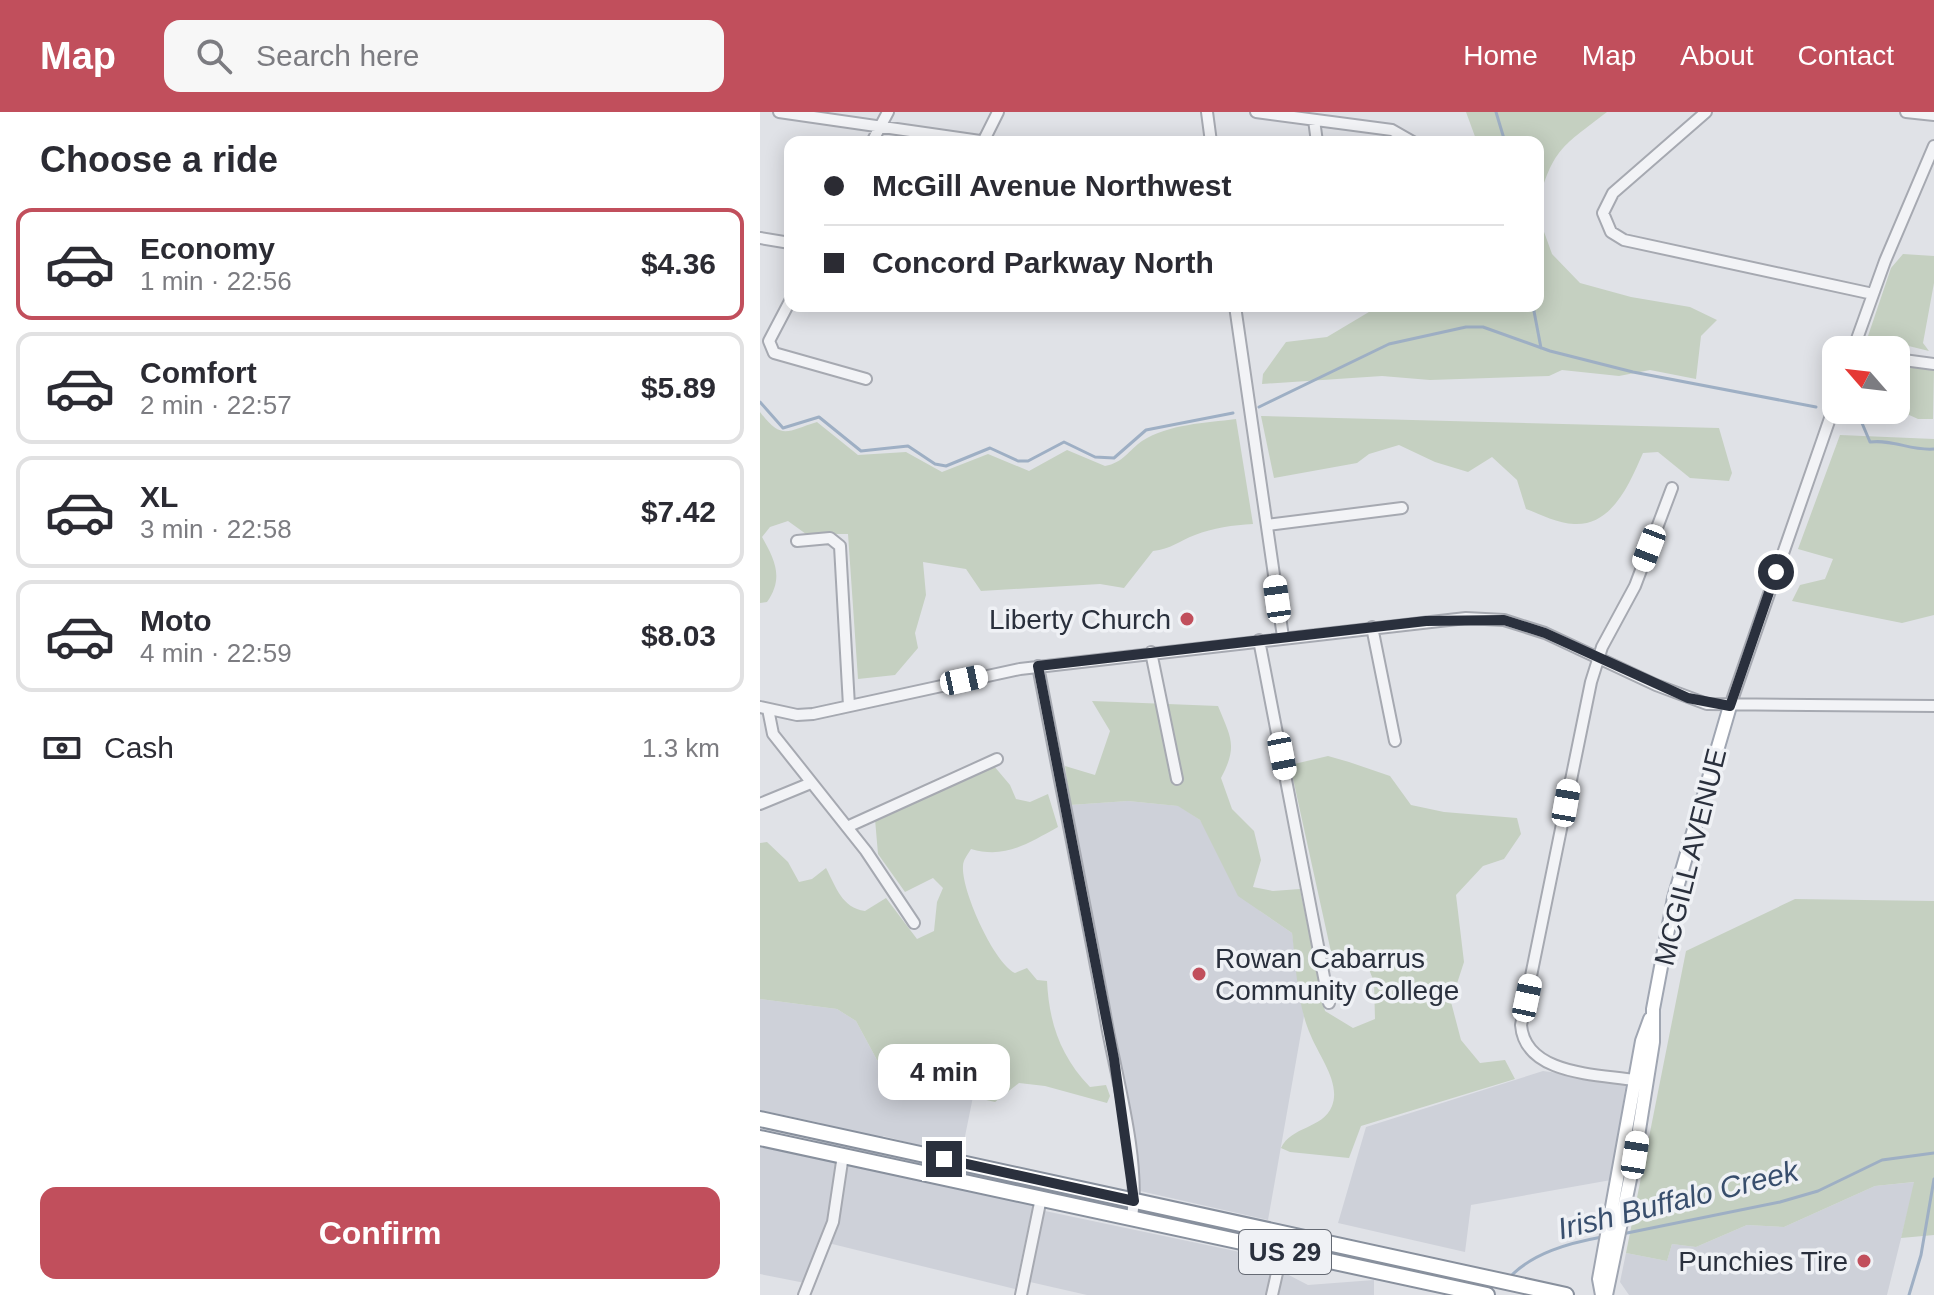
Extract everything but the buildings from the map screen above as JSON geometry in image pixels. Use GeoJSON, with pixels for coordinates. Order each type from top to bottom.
{"type":"FeatureCollection","features":[{"type":"Feature","properties":{"kind":"highway","name":"US 29"},"geometry":{"type":"LineString","coordinates":[[760,1119],[1566,1295]]}},
{"type":"Feature","properties":{"kind":"highway"},"geometry":{"type":"LineString","coordinates":[[804,1147],[807,1129]]}},
{"type":"Feature","properties":{"kind":"highway","name":"US 29"},"geometry":{"type":"LineString","coordinates":[[760,1138],[1487,1295]]}},
{"type":"Feature","properties":{"kind":"highway"},"geometry":{"type":"LineString","coordinates":[[1306,1256],[1313,1249],[1394,1266],[1438,1267]]}},
{"type":"Feature","properties":{"kind":"main road","name":"MCGILL AVENUE"},"geometry":{"type":"LineString","coordinates":[[1653,1009],[1674,898],[1730,706]]}},
{"type":"Feature","properties":{"kind":"main road"},"geometry":{"type":"LineString","coordinates":[[1604,1295],[1613,1199],[1634,1080],[1653,1009]]}},
{"type":"Feature","properties":{"kind":"main road"},"geometry":{"type":"LineString","coordinates":[[1605,1280],[1626,1203],[1653,1042],[1653,1009]]}},
{"type":"Feature","properties":{"kind":"main road"},"geometry":{"type":"LineString","coordinates":[[1629,1183],[1636,1108],[1631,1098]]}},
{"type":"Feature","properties":{"kind":"street"},"geometry":{"type":"LineString","coordinates":[[779,112],[943,136]]}},
{"type":"Feature","properties":{"kind":"street"},"geometry":{"type":"LineString","coordinates":[[875,136],[888,112]]}},
{"type":"Feature","properties":{"kind":"street"},"geometry":{"type":"LineString","coordinates":[[988,136],[998,112]]}},
{"type":"Feature","properties":{"kind":"street"},"geometry":{"type":"LineString","coordinates":[[1207,112],[1210,136]]}},
{"type":"Feature","properties":{"kind":"street"},"geometry":{"type":"LineString","coordinates":[[1256,112],[1392,130],[1402,136]]}},
{"type":"Feature","properties":{"kind":"street"},"geometry":{"type":"LineString","coordinates":[[1706,112],[1613,193],[1603,213],[1611,232],[1624,240],[1873,294]]}},
{"type":"Feature","properties":{"kind":"street"},"geometry":{"type":"LineString","coordinates":[[1906,112],[1934,115]]}},
{"type":"Feature","properties":{"kind":"street"},"geometry":{"type":"LineString","coordinates":[[1314,120],[1316,136]]}},
{"type":"Feature","properties":{"kind":"street"},"geometry":{"type":"LineString","coordinates":[[1858,336],[1934,146]]}},
{"type":"Feature","properties":{"kind":"street"},"geometry":{"type":"LineString","coordinates":[[760,238],[784,242]]}},
{"type":"Feature","properties":{"kind":"street"},"geometry":{"type":"LineString","coordinates":[[784,312],[769,341],[774,353],[866,379]]}},
{"type":"Feature","properties":{"kind":"street"},"geometry":{"type":"LineString","coordinates":[[1236,312],[1283,637]]}},
{"type":"Feature","properties":{"kind":"street"},"geometry":{"type":"LineString","coordinates":[[1910,361],[1934,364]]}},
{"type":"Feature","properties":{"kind":"street"},"geometry":{"type":"LineString","coordinates":[[1730,706],[1828,424]]}},
{"type":"Feature","properties":{"kind":"street"},"geometry":{"type":"LineString","coordinates":[[1634,1080],[1574,1070],[1535,1055],[1525,1042],[1521,1025],[1598,657],[1635,586],[1672,488]]}},
{"type":"Feature","properties":{"kind":"street"},"geometry":{"type":"LineString","coordinates":[[1267,525],[1402,508]]}},
{"type":"Feature","properties":{"kind":"street"},"geometry":{"type":"LineString","coordinates":[[797,541],[830,538],[840,546],[849,706]]}},
{"type":"Feature","properties":{"kind":"street"},"geometry":{"type":"LineString","coordinates":[[764,708],[797,715],[1038,666],[1466,618],[1504,620],[1545,633],[1688,698],[1730,706],[1754,703],[1934,706]]}},
{"type":"Feature","properties":{"kind":"street"},"geometry":{"type":"LineString","coordinates":[[1372,627],[1395,741]]}},
{"type":"Feature","properties":{"kind":"street"},"geometry":{"type":"LineString","coordinates":[[1259,640],[1329,1003]]}},
{"type":"Feature","properties":{"kind":"street"},"geometry":{"type":"LineString","coordinates":[[1151,652],[1177,779]]}},
{"type":"Feature","properties":{"kind":"street"},"geometry":{"type":"LineString","coordinates":[[1038,666],[1114,1059],[1134,1201],[1132,1218]]}},
{"type":"Feature","properties":{"kind":"street"},"geometry":{"type":"LineString","coordinates":[[764,708],[773,734],[847,827],[914,923]]}},
{"type":"Feature","properties":{"kind":"street"},"geometry":{"type":"LineString","coordinates":[[847,827],[997,759]]}},
{"type":"Feature","properties":{"kind":"street"},"geometry":{"type":"LineString","coordinates":[[760,804],[811,783]]}},
{"type":"Feature","properties":{"kind":"street"},"geometry":{"type":"LineString","coordinates":[[804,1295],[833,1222],[843,1155]]}},
{"type":"Feature","properties":{"kind":"street"},"geometry":{"type":"LineString","coordinates":[[1021,1295],[1041,1198]]}},
{"type":"Feature","properties":{"kind":"street"},"geometry":{"type":"LineString","coordinates":[[1272,1295],[1282,1251]]}},
{"type":"Feature","properties":{"kind":"shaded area","name":"Rowan Cabarrus Community College"},"geometry":{"type":"Polygon","coordinates":[[[1128,801],[1179,806],[1200,820],[1260,911],[1292,933],[1304,1016],[1268,1220],[1140,1191],[1070,805],[1128,801]]]}},
{"type":"Feature","properties":{"kind":"shaded area"},"geometry":{"type":"Polygon","coordinates":[[[760,999],[837,1009],[856,1021],[877,1060],[976,1082],[961,1156],[883,1136],[873,1169],[1033,1205],[1015,1289],[820,1241],[805,1283],[760,1274],[760,1144],[813,1155],[821,1123],[760,1110],[760,999]]]}},
{"type":"Feature","properties":{"kind":"shaded area"},"geometry":{"type":"Polygon","coordinates":[[[1543,1071],[1626,1082],[1611,1180],[1471,1205],[1465,1252],[1338,1223],[1366,1127],[1543,1071]]]}},
{"type":"Feature","properties":{"kind":"shaded area"},"geometry":{"type":"Polygon","coordinates":[[[1915,1182],[1887,1295],[1629,1295],[1620,1282],[1626,1253],[1667,1261],[1672,1244],[1696,1247],[1747,1225],[1784,1227],[1875,1186],[1915,1182]]]}},
{"type":"Feature","properties":{"kind":"shaded area"},"geometry":{"type":"Polygon","coordinates":[[[1045,1211],[1283,1261],[1281,1271],[1308,1285],[1374,1280],[1374,1295],[1087,1295],[1030,1282],[1045,1211]]]}},
{"type":"Feature","properties":{"kind":"green space"},"geometry":{"type":"Polygon","coordinates":[[[1466,112],[1607,112],[1561,150],[1544,183],[1544,136],[1475,136],[1466,112]]]}},
{"type":"Feature","properties":{"kind":"green space"},"geometry":{"type":"Polygon","coordinates":[[[1544,232],[1552,254],[1580,283],[1631,297],[1690,307],[1717,320],[1701,336],[1696,379],[1650,370],[1619,376],[1562,370],[1549,376],[1430,380],[1382,376],[1262,384],[1263,374],[1286,342],[1327,337],[1369,312],[1544,312],[1544,232]]]}},
{"type":"Feature","properties":{"kind":"green space"},"geometry":{"type":"Polygon","coordinates":[[[1903,254],[1934,256],[1934,283],[1923,343],[1929,351],[1910,346],[1910,336],[1868,336],[1891,268],[1903,254]]]}},
{"type":"Feature","properties":{"kind":"green space"},"geometry":{"type":"Polygon","coordinates":[[[1910,366],[1934,369],[1933,419],[1910,415],[1910,366]]]}},
{"type":"Feature","properties":{"kind":"green space"},"geometry":{"type":"Polygon","coordinates":[[[760,412],[780,430],[792,430],[817,422],[858,455],[906,452],[942,472],[988,454],[1029,471],[1067,450],[1105,466],[1117,462],[1142,441],[1164,431],[1236,419],[1253,524],[1209,530],[1153,551],[1124,588],[1100,584],[981,591],[966,569],[923,562],[926,595],[915,633],[918,648],[895,675],[858,679],[848,534],[806,534],[788,521],[770,527],[762,537],[774,561],[775,585],[767,602],[760,603],[760,412]]]}},
{"type":"Feature","properties":{"kind":"green space"},"geometry":{"type":"Polygon","coordinates":[[[1261,416],[1719,428],[1732,473],[1729,481],[1690,478],[1658,452],[1643,453],[1626,489],[1610,510],[1588,523],[1568,524],[1526,509],[1517,480],[1492,457],[1468,472],[1435,462],[1399,445],[1369,454],[1357,463],[1274,478],[1261,416]]]}},
{"type":"Feature","properties":{"kind":"green space"},"geometry":{"type":"Polygon","coordinates":[[[1840,435],[1934,439],[1934,615],[1902,623],[1792,601],[1800,585],[1825,579],[1833,559],[1798,549],[1840,435]]]}},
{"type":"Feature","properties":{"kind":"green space"},"geometry":{"type":"Polygon","coordinates":[[[1092,701],[1218,706],[1231,742],[1230,758],[1221,778],[1232,809],[1254,831],[1261,860],[1253,887],[1273,891],[1300,889],[1325,1011],[1353,1028],[1375,1019],[1374,982],[1367,964],[1356,958],[1333,961],[1290,765],[1328,756],[1390,776],[1411,805],[1444,812],[1517,818],[1521,834],[1504,859],[1483,866],[1456,895],[1464,962],[1451,1002],[1461,1040],[1480,1063],[1505,1060],[1515,1079],[1361,1126],[1349,1158],[1290,1152],[1281,1148],[1292,1135],[1328,1114],[1334,1097],[1328,1070],[1303,1011],[1292,933],[1238,896],[1200,820],[1178,806],[1128,801],[1070,805],[1065,766],[1095,775],[1110,731],[1092,701]]]}},
{"type":"Feature","properties":{"kind":"green space"},"geometry":{"type":"Polygon","coordinates":[[[994,766],[1010,785],[1016,799],[1030,802],[1048,794],[1058,827],[1005,851],[971,849],[963,866],[967,891],[980,925],[1007,967],[1015,973],[1027,968],[1037,980],[1047,981],[1050,1010],[1064,1051],[1090,1087],[1106,1085],[1110,1096],[1107,1103],[1045,1086],[1019,1083],[995,1102],[973,1097],[976,1082],[877,1060],[856,1021],[837,1009],[760,999],[760,843],[767,842],[788,862],[799,882],[812,879],[826,868],[841,896],[857,909],[865,911],[886,898],[917,939],[934,931],[937,902],[943,888],[933,878],[905,892],[878,854],[875,819],[994,766]]]}},
{"type":"Feature","properties":{"kind":"green space"},"geometry":{"type":"Polygon","coordinates":[[[1795,899],[1934,901],[1934,1235],[1901,1238],[1914,1182],[1875,1186],[1784,1227],[1747,1225],[1696,1247],[1672,1244],[1667,1261],[1626,1253],[1686,951],[1795,899]]]}},
{"type":"Feature","properties":{"kind":"waterway"},"geometry":{"type":"LineString","coordinates":[[1496,112],[1503,136]]}},
{"type":"Feature","properties":{"kind":"waterway"},"geometry":{"type":"LineString","coordinates":[[1534,312],[1541,348]]}},
{"type":"Feature","properties":{"kind":"waterway"},"geometry":{"type":"LineString","coordinates":[[1259,407],[1389,344],[1466,327],[1483,327],[1550,351],[1633,372],[1816,407]]}},
{"type":"Feature","properties":{"kind":"waterway"},"geometry":{"type":"LineString","coordinates":[[760,402],[783,428],[819,417],[861,451],[908,446],[935,464],[946,466],[990,448],[1018,461],[1028,461],[1064,442],[1095,457],[1114,458],[1146,430],[1233,413]]}},
{"type":"Feature","properties":{"kind":"waterway"},"geometry":{"type":"LineString","coordinates":[[1862,424],[1870,442],[1934,449]]}},
{"type":"Feature","properties":{"kind":"waterway","name":"Irish Buffalo Creek"},"geometry":{"type":"LineString","coordinates":[[1622,1234],[1780,1202],[1818,1191],[1882,1160],[1934,1153]]}},
{"type":"Feature","properties":{"kind":"waterway"},"geometry":{"type":"LineString","coordinates":[[1909,1295],[1921,1255],[1934,1179]]}},
{"type":"Feature","properties":{"kind":"waterway","name":"Irish Buffalo Creek"},"geometry":{"type":"LineString","coordinates":[[1509,1278],[1540,1256],[1564,1246],[1602,1237]]}},
{"type":"Feature","properties":{"kind":"place","name":"Liberty Church"},"geometry":{"type":"Point","coordinates":[1187,619]}},
{"type":"Feature","properties":{"kind":"place","name":"Rowan Cabarrus Community College"},"geometry":{"type":"Point","coordinates":[1199,974]}},
{"type":"Feature","properties":{"kind":"place","name":"Punchies Tire"},"geometry":{"type":"Point","coordinates":[1864,1261]}},
{"type":"Feature","properties":{"kind":"route"},"geometry":{"type":"LineString","coordinates":[[944,1159],[1134,1201],[1114,1059],[1038,666],[1426,621],[1466,618],[1504,620],[1545,633],[1688,698],[1730,706],[1776,572]]}}]}
